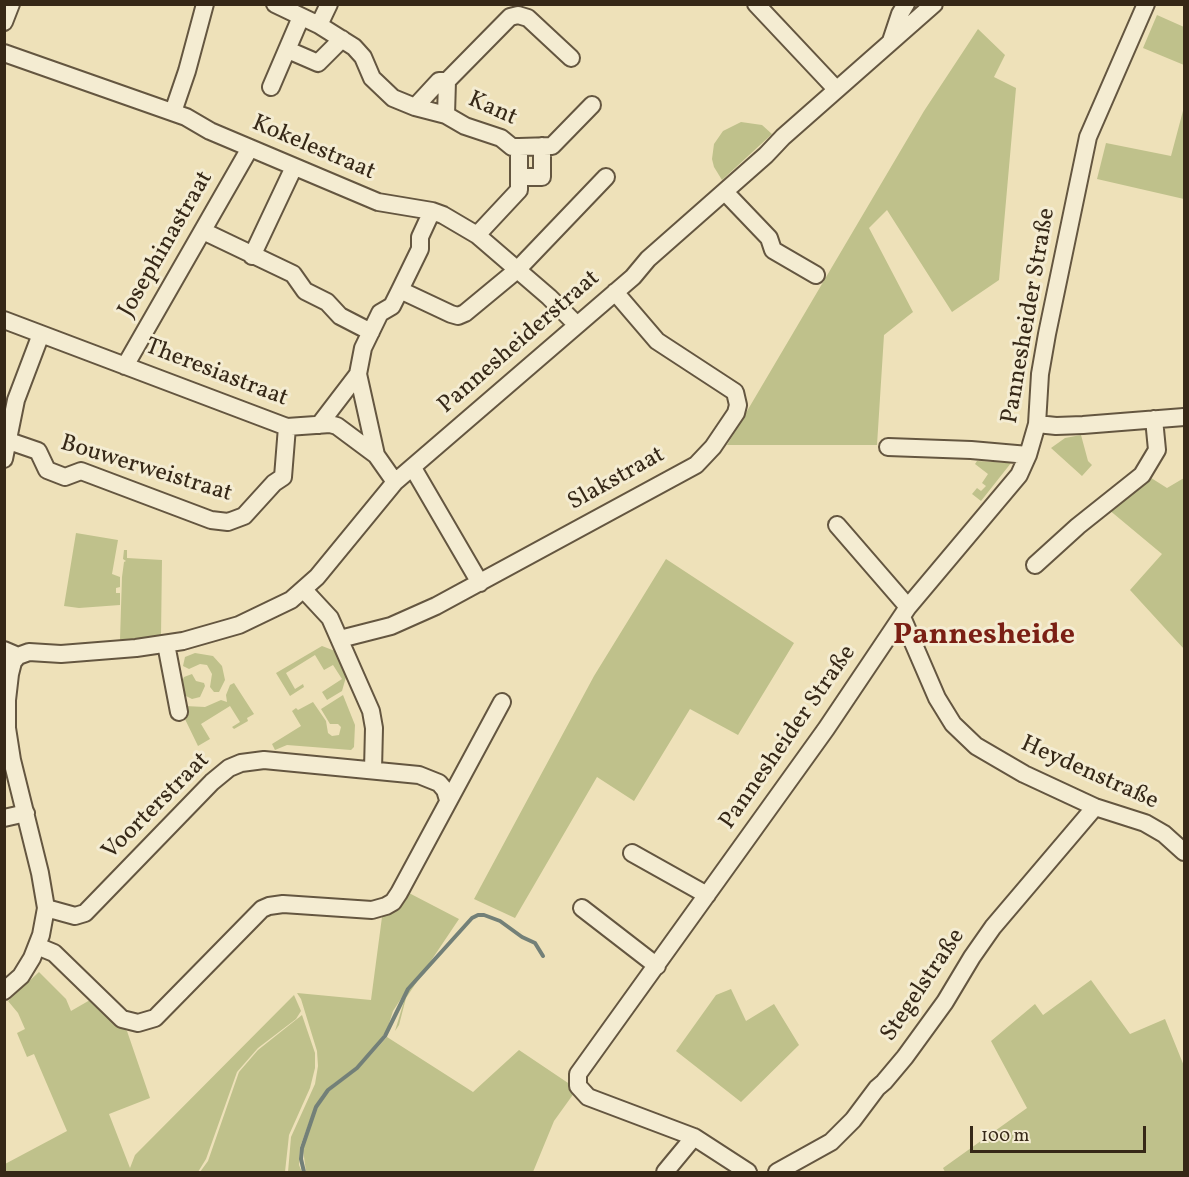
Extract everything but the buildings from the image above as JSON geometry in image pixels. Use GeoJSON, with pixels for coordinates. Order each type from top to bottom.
{"type":"FeatureCollection","features":[{"type":"Feature","properties":{"kind":"street"},"geometry":{"type":"LineString","coordinates":[[4,22],[11,4]]}},
{"type":"Feature","properties":{"kind":"street"},"geometry":{"type":"LineString","coordinates":[[173,112],[205,4]]}},
{"type":"Feature","properties":{"kind":"street","name":"Kant"},"geometry":{"type":"LineString","coordinates":[[276,4],[301,18],[320,25],[354,47],[363,57],[372,78],[387,94],[414,107],[446,116],[465,126],[501,138],[512,147],[552,146],[592,105]]}},
{"type":"Feature","properties":{"kind":"street"},"geometry":{"type":"LineString","coordinates":[[320,25],[329,4]]}},
{"type":"Feature","properties":{"kind":"street"},"geometry":{"type":"LineString","coordinates":[[890,42],[906,4]]}},
{"type":"Feature","properties":{"kind":"street","name":"Pannesheiderstraat"},"geometry":{"type":"LineString","coordinates":[[11,653],[61,654],[158,645],[207,635],[239,625],[275,609],[304,590],[395,482],[633,277],[648,259],[934,4]]}},
{"type":"Feature","properties":{"kind":"street","name":"Pannesheider Straße"},"geometry":{"type":"LineString","coordinates":[[694,1137],[588,1097],[578,1086],[577,1081],[583,1065],[657,966],[826,729],[905,612],[1019,475],[1028,455],[1037,424],[1040,374],[1047,334],[1088,137],[1146,4]]}},
{"type":"Feature","properties":{"kind":"street"},"geometry":{"type":"LineString","coordinates":[[760,6],[836,89]]}},
{"type":"Feature","properties":{"kind":"street","name":"Kant"},"geometry":{"type":"LineString","coordinates":[[446,116],[447,81],[510,17],[518,15],[528,18],[571,58]]}},
{"type":"Feature","properties":{"kind":"street"},"geometry":{"type":"LineString","coordinates":[[271,87],[301,18]]}},
{"type":"Feature","properties":{"kind":"street"},"geometry":{"type":"LineString","coordinates":[[288,50],[318,63],[342,39]]}},
{"type":"Feature","properties":{"kind":"street","name":"Kokelestraat"},"geometry":{"type":"LineString","coordinates":[[4,53],[173,112],[210,131],[378,202],[443,215],[477,234],[549,297],[577,325]]}},
{"type":"Feature","properties":{"kind":"street","name":"Kant"},"geometry":{"type":"LineString","coordinates":[[414,107],[439,81],[447,81]]}},
{"type":"Feature","properties":{"kind":"street","name":"Kant"},"geometry":{"type":"LineString","coordinates":[[520,177],[542,177],[542,146]]}},
{"type":"Feature","properties":{"kind":"street","name":"Kant"},"geometry":{"type":"LineString","coordinates":[[477,234],[519,190],[519,147]]}},
{"type":"Feature","properties":{"kind":"street","name":"Josephinastraat"},"geometry":{"type":"LineString","coordinates":[[125,366],[250,148]]}},
{"type":"Feature","properties":{"kind":"street"},"geometry":{"type":"LineString","coordinates":[[252,256],[294,167]]}},
{"type":"Feature","properties":{"kind":"street"},"geometry":{"type":"LineString","coordinates":[[400,290],[458,316],[465,313],[517,270],[606,177]]}},
{"type":"Feature","properties":{"kind":"street"},"geometry":{"type":"LineString","coordinates":[[725,192],[769,238],[773,250],[816,275]]}},
{"type":"Feature","properties":{"kind":"street"},"geometry":{"type":"LineString","coordinates":[[376,455],[358,374],[363,348],[380,313],[392,306],[420,249],[420,237],[432,211]]}},
{"type":"Feature","properties":{"kind":"street"},"geometry":{"type":"LineString","coordinates":[[203,231],[292,274],[305,291],[327,302],[340,316],[371,332]]}},
{"type":"Feature","properties":{"kind":"street","name":"Slakstraat"},"geometry":{"type":"LineString","coordinates":[[340,639],[391,626],[436,606],[696,465],[713,447],[736,413],[738,405],[735,392],[657,341],[615,292]]}},
{"type":"Feature","properties":{"kind":"street","name":"Theresiastraat"},"geometry":{"type":"LineString","coordinates":[[4,320],[287,427],[337,426],[376,455],[395,482]]}},
{"type":"Feature","properties":{"kind":"street"},"geometry":{"type":"LineString","coordinates":[[4,459],[16,400],[41,334]]}},
{"type":"Feature","properties":{"kind":"street"},"geometry":{"type":"LineString","coordinates":[[319,425],[358,374]]}},
{"type":"Feature","properties":{"kind":"street"},"geometry":{"type":"LineString","coordinates":[[1037,424],[1065,426],[1185,417]]}},
{"type":"Feature","properties":{"kind":"street"},"geometry":{"type":"LineString","coordinates":[[1035,565],[1078,526],[1142,475],[1157,450],[1154,419]]}},
{"type":"Feature","properties":{"kind":"street","name":"Bouwerweistraat"},"geometry":{"type":"LineString","coordinates":[[9,441],[39,451],[47,470],[65,477],[81,471],[211,520],[228,522],[244,516],[274,483],[283,477],[287,427]]}},
{"type":"Feature","properties":{"kind":"street"},"geometry":{"type":"LineString","coordinates":[[888,447],[1028,455]]}},
{"type":"Feature","properties":{"kind":"street"},"geometry":{"type":"LineString","coordinates":[[412,468],[480,583]]}},
{"type":"Feature","properties":{"kind":"street"},"geometry":{"type":"LineString","coordinates":[[837,525],[905,612]]}},
{"type":"Feature","properties":{"kind":"street"},"geometry":{"type":"LineString","coordinates":[[304,590],[330,618],[372,711],[373,770]]}},
{"type":"Feature","properties":{"kind":"street","name":"Heydenstraße"},"geometry":{"type":"LineString","coordinates":[[905,612],[937,698],[953,724],[976,746],[1024,774],[1095,807],[1146,824],[1164,834],[1185,852]]}},
{"type":"Feature","properties":{"kind":"street"},"geometry":{"type":"LineString","coordinates":[[158,645],[179,712]]}},
{"type":"Feature","properties":{"kind":"street"},"geometry":{"type":"LineString","coordinates":[[4,991],[26,969],[37,946],[46,908],[40,873],[12,760],[7,728],[7,700],[13,662],[11,653]]}},
{"type":"Feature","properties":{"kind":"street"},"geometry":{"type":"LineString","coordinates":[[37,946],[54,953],[122,1019],[133,1023],[150,1021],[262,909],[283,904],[372,910],[386,906],[393,902],[502,702]]}},
{"type":"Feature","properties":{"kind":"street","name":"Voorterstraat"},"geometry":{"type":"LineString","coordinates":[[46,908],[75,916],[85,912],[229,768],[254,760],[419,775],[439,783],[445,790],[448,800]]}},
{"type":"Feature","properties":{"kind":"street","name":"Stegelstraße"},"geometry":{"type":"LineString","coordinates":[[777,1173],[831,1142],[853,1120],[877,1088],[906,1057],[945,1002],[993,927],[1095,807]]}},
{"type":"Feature","properties":{"kind":"street"},"geometry":{"type":"LineString","coordinates":[[4,818],[26,813]]}},
{"type":"Feature","properties":{"kind":"street"},"geometry":{"type":"LineString","coordinates":[[632,853],[707,895]]}},
{"type":"Feature","properties":{"kind":"street"},"geometry":{"type":"LineString","coordinates":[[582,908],[657,966]]}},
{"type":"Feature","properties":{"kind":"street"},"geometry":{"type":"LineString","coordinates":[[664,1173],[694,1137],[748,1173]]}},
{"type":"Feature","properties":{"kind":"green space"},"geometry":{"type":"Polygon","coordinates":[[[1157,15],[1184,27],[1184,65],[1143,48],[1157,15]]]}},
{"type":"Feature","properties":{"kind":"green space"},"geometry":{"type":"Polygon","coordinates":[[[978,29],[1005,55],[994,77],[1016,88],[999,280],[952,312],[887,210],[869,228],[913,312],[884,335],[877,445],[727,445],[924,111],[978,29]]]}},
{"type":"Feature","properties":{"kind":"green space"},"geometry":{"type":"Polygon","coordinates":[[[1184,107],[1184,199],[1097,179],[1106,143],[1171,156],[1184,107]]]}},
{"type":"Feature","properties":{"kind":"green space"},"geometry":{"type":"Polygon","coordinates":[[[741,122],[762,125],[772,134],[722,180],[712,159],[714,144],[723,131],[741,122]]]}},
{"type":"Feature","properties":{"kind":"green space"},"geometry":{"type":"Polygon","coordinates":[[[1081,435],[1088,461],[1092,465],[1082,476],[1051,448],[1065,438],[1081,435]]]}},
{"type":"Feature","properties":{"kind":"green space"},"geometry":{"type":"Polygon","coordinates":[[[977,461],[1011,463],[981,501],[972,494],[977,488],[981,491],[986,486],[982,483],[988,474],[975,464],[977,461]]]}},
{"type":"Feature","properties":{"kind":"green space"},"geometry":{"type":"Polygon","coordinates":[[[1148,476],[1167,488],[1184,478],[1184,649],[1130,590],[1162,554],[1108,509],[1148,476]]]}},
{"type":"Feature","properties":{"kind":"green space"},"geometry":{"type":"Polygon","coordinates":[[[76,533],[118,540],[112,574],[120,577],[120,587],[116,588],[116,593],[120,593],[120,605],[79,608],[64,606],[76,533]]]}},
{"type":"Feature","properties":{"kind":"green space"},"geometry":{"type":"Polygon","coordinates":[[[124,550],[127,550],[127,558],[162,560],[161,636],[120,640],[122,577],[126,561],[123,559],[124,550]]]}},
{"type":"Feature","properties":{"kind":"green space"},"geometry":{"type":"Polygon","coordinates":[[[666,559],[794,643],[738,735],[690,709],[634,801],[597,777],[515,918],[474,899],[594,676],[666,559]]]}},
{"type":"Feature","properties":{"kind":"green space"},"geometry":{"type":"Polygon","coordinates":[[[322,646],[335,651],[346,677],[342,691],[327,700],[322,692],[342,679],[333,665],[324,670],[315,655],[286,673],[295,689],[303,684],[304,687],[290,696],[276,673],[322,646]]]}},
{"type":"Feature","properties":{"kind":"green space"},"geometry":{"type":"Polygon","coordinates":[[[195,653],[213,656],[222,666],[225,680],[219,692],[214,692],[210,687],[212,674],[207,665],[200,664],[189,669],[183,666],[185,657],[195,653]]]}},
{"type":"Feature","properties":{"kind":"green space"},"geometry":{"type":"Polygon","coordinates":[[[192,674],[196,681],[204,683],[205,686],[200,697],[192,699],[182,694],[180,686],[184,677],[192,674]]]}},
{"type":"Feature","properties":{"kind":"green space"},"geometry":{"type":"Polygon","coordinates":[[[234,683],[254,714],[247,718],[248,721],[234,729],[232,727],[240,722],[230,706],[201,724],[210,739],[198,746],[182,713],[185,706],[205,707],[221,700],[227,702],[226,695],[230,685],[234,683]]]}},
{"type":"Feature","properties":{"kind":"green space"},"geometry":{"type":"Polygon","coordinates":[[[343,695],[355,725],[354,747],[351,750],[287,745],[275,750],[272,744],[301,726],[292,711],[313,702],[326,721],[328,733],[332,736],[339,735],[341,727],[338,724],[330,724],[321,709],[343,695]]]}},
{"type":"Feature","properties":{"kind":"green space"},"geometry":{"type":"Polygon","coordinates":[[[409,893],[459,919],[406,998],[399,1025],[395,1031],[408,988],[393,1011],[387,1030],[378,1043],[356,1067],[322,1095],[314,1109],[300,1147],[299,1165],[302,1172],[288,1172],[291,1137],[315,1084],[318,1066],[317,1051],[301,999],[297,993],[371,1000],[382,917],[397,910],[409,893]]]}},
{"type":"Feature","properties":{"kind":"green space"},"geometry":{"type":"Polygon","coordinates":[[[39,972],[66,999],[71,1011],[90,1000],[115,1024],[127,1031],[150,1098],[109,1114],[130,1168],[135,1155],[294,995],[301,1011],[296,1019],[258,1048],[237,1072],[206,1159],[198,1172],[5,1172],[5,1164],[67,1131],[34,1054],[27,1057],[17,1033],[25,1029],[18,1013],[8,1001],[39,972]]]}},
{"type":"Feature","properties":{"kind":"green space"},"geometry":{"type":"Polygon","coordinates":[[[1091,980],[1130,1034],[1165,1019],[1184,1066],[1184,1172],[945,1172],[943,1168],[1027,1108],[991,1041],[1035,1004],[1043,1015],[1091,980]]]}},
{"type":"Feature","properties":{"kind":"green space"},"geometry":{"type":"Polygon","coordinates":[[[731,989],[746,1021],[774,1004],[799,1045],[741,1102],[676,1051],[716,995],[731,989]]]}},
{"type":"Feature","properties":{"kind":"green space"},"geometry":{"type":"Polygon","coordinates":[[[302,1015],[315,1053],[315,1068],[310,1088],[289,1135],[285,1172],[200,1172],[208,1161],[239,1072],[258,1050],[302,1015]]]}},
{"type":"Feature","properties":{"kind":"green space"},"geometry":{"type":"Polygon","coordinates":[[[387,1037],[473,1092],[519,1050],[577,1089],[554,1121],[533,1172],[306,1172],[303,1149],[316,1110],[327,1093],[359,1068],[387,1037]]]}},
{"type":"Feature","properties":{"kind":"waterway"},"geometry":{"type":"LineString","coordinates":[[304,1172],[301,1159],[302,1148],[316,1107],[328,1090],[357,1068],[385,1036],[408,989],[472,918],[484,915],[500,921],[522,937],[535,943],[543,956]]}},
{"type":"Feature","properties":{"kind":"district","name":"Pannesheide"},"geometry":{"type":"Point","coordinates":[984,637]}}]}
